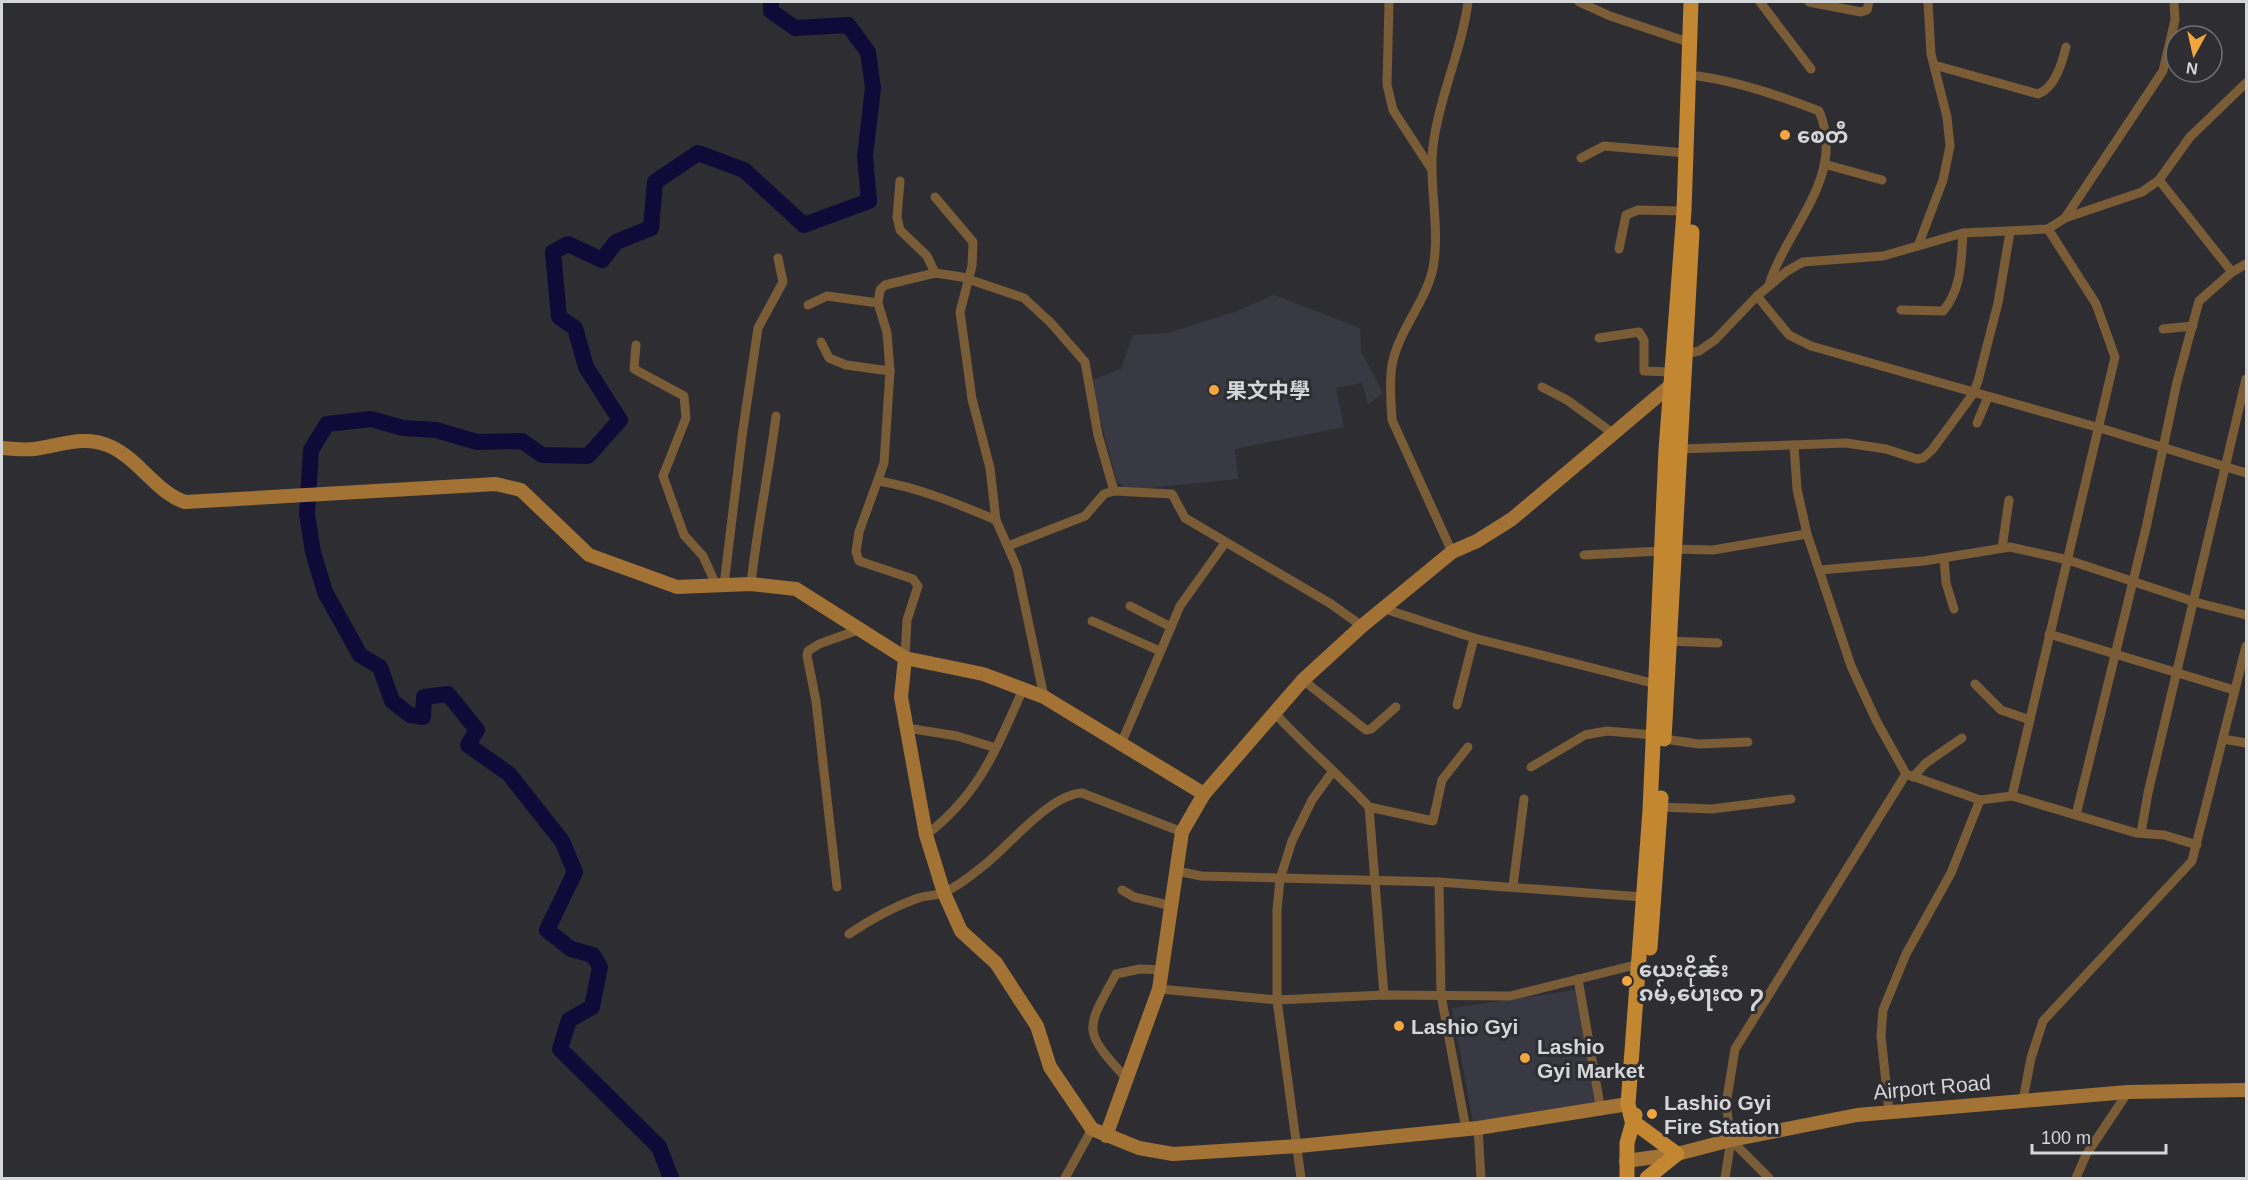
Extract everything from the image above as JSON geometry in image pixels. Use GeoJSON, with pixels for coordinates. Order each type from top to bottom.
{"type":"FeatureCollection","features":[{"type":"Feature","properties":{"kind":"main road"},"geometry":{"type":"LineString","coordinates":[[1647,1179],[1677,1154],[1632,1121],[1628,1104],[1643,897],[1669,641],[1671,379],[1684,211],[1691,2]]}},
{"type":"Feature","properties":{"kind":"main road"},"geometry":{"type":"LineString","coordinates":[[1627,1179],[1626,1161],[1632,1121],[1637,1105],[1660,807],[1656,684],[1680,448],[1700,2]]}},
{"type":"Feature","properties":{"kind":"street"},"geometry":{"type":"LineString","coordinates":[[1389,2],[1387,85],[1393,110],[1432,170]]}},
{"type":"Feature","properties":{"kind":"street"},"geometry":{"type":"LineString","coordinates":[[1452,552],[1392,420],[1391,398],[1392,364],[1432,269],[1437,227],[1432,170],[1433,141],[1464,29],[1468,2]]}},
{"type":"Feature","properties":{"kind":"street"},"geometry":{"type":"LineString","coordinates":[[1579,2],[1610,16],[1691,43]]}},
{"type":"Feature","properties":{"kind":"street"},"geometry":{"type":"LineString","coordinates":[[1760,2],[1811,69]]}},
{"type":"Feature","properties":{"kind":"street"},"geometry":{"type":"LineString","coordinates":[[1809,2],[1861,12],[1867,10],[1869,2]]}},
{"type":"Feature","properties":{"kind":"street"},"geometry":{"type":"LineString","coordinates":[[1918,246],[1944,180],[1950,146],[1947,117],[1934,65],[1929,2]]}},
{"type":"Feature","properties":{"kind":"street"},"geometry":{"type":"LineString","coordinates":[[2065,218],[2163,71],[2175,20],[2174,2]]}},
{"type":"Feature","properties":{"kind":"street"},"geometry":{"type":"LineString","coordinates":[[1934,65],[2038,94],[2043,92],[2060,68],[2066,47]]}},
{"type":"Feature","properties":{"kind":"street"},"geometry":{"type":"LineString","coordinates":[[1698,76],[1722,79],[1819,111],[1826,139],[1821,184],[1776,262],[1769,285]]}},
{"type":"Feature","properties":{"kind":"street"},"geometry":{"type":"LineString","coordinates":[[1685,354],[1699,351],[1715,340],[1769,285],[1787,270],[1803,261],[1883,256],[1964,233],[2048,229],[2065,218],[2142,192],[2159,180],[2190,137],[2247,83]]}},
{"type":"Feature","properties":{"kind":"street"},"geometry":{"type":"LineString","coordinates":[[1581,158],[1604,146],[1686,153]]}},
{"type":"Feature","properties":{"kind":"street"},"geometry":{"type":"LineString","coordinates":[[1824,164],[1882,180]]}},
{"type":"Feature","properties":{"kind":"street"},"geometry":{"type":"LineString","coordinates":[[2159,180],[2232,272]]}},
{"type":"Feature","properties":{"kind":"street"},"geometry":{"type":"LineString","coordinates":[[900,181],[897,217],[900,230],[927,256],[935,273]]}},
{"type":"Feature","properties":{"kind":"street"},"geometry":{"type":"LineString","coordinates":[[935,197],[973,242],[972,266],[960,312],[972,399],[990,468],[996,520],[1017,568],[1044,697]]}},
{"type":"Feature","properties":{"kind":"street"},"geometry":{"type":"LineString","coordinates":[[1619,249],[1626,215],[1638,210],[1684,211]]}},
{"type":"Feature","properties":{"kind":"street"},"geometry":{"type":"LineString","coordinates":[[2012,796],[2115,357],[2096,304],[2048,229]]}},
{"type":"Feature","properties":{"kind":"street"},"geometry":{"type":"LineString","coordinates":[[1680,448],[1846,443],[1886,449],[1917,459],[1923,458],[1932,450],[1973,393],[1998,303],[2010,231]]}},
{"type":"Feature","properties":{"kind":"street"},"geometry":{"type":"LineString","coordinates":[[1901,310],[1943,311],[1952,300],[1959,277],[1964,233]]}},
{"type":"Feature","properties":{"kind":"street"},"geometry":{"type":"LineString","coordinates":[[720,586],[758,328],[783,282],[778,258]]}},
{"type":"Feature","properties":{"kind":"street"},"geometry":{"type":"LineString","coordinates":[[2076,815],[2133,582],[2177,382],[2199,302],[2232,272],[2247,264]]}},
{"type":"Feature","properties":{"kind":"street"},"geometry":{"type":"LineString","coordinates":[[1114,491],[1098,435],[1085,362],[1051,323],[1024,298],[968,279],[935,273],[885,285],[880,290],[878,303],[887,333],[890,371],[884,463],[879,481],[866,508],[856,552],[859,561],[914,579],[918,586],[907,620],[902,697],[926,835],[944,893],[961,931],[996,963],[1037,1026],[1050,1067],[1092,1129],[1139,1148],[1173,1154],[1299,1146],[1472,1128],[1601,1111],[1628,1104]]}},
{"type":"Feature","properties":{"kind":"street"},"geometry":{"type":"LineString","coordinates":[[808,305],[827,296],[878,303]]}},
{"type":"Feature","properties":{"kind":"street"},"geometry":{"type":"LineString","coordinates":[[1757,296],[1789,335],[1811,346],[2100,428],[2247,473]]}},
{"type":"Feature","properties":{"kind":"street"},"geometry":{"type":"LineString","coordinates":[[2163,329],[2193,326]]}},
{"type":"Feature","properties":{"kind":"street"},"geometry":{"type":"LineString","coordinates":[[1106,1136],[1160,989],[1182,832],[1204,794],[1303,680],[1362,626],[1452,552],[1477,541],[1512,519],[1614,434],[1671,379],[1644,371],[1644,340],[1639,332],[1599,338]]}},
{"type":"Feature","properties":{"kind":"street"},"geometry":{"type":"LineString","coordinates":[[821,342],[829,358],[846,365],[890,371]]}},
{"type":"Feature","properties":{"kind":"street"},"geometry":{"type":"LineString","coordinates":[[636,345],[634,369],[684,396],[686,418],[663,476],[684,535],[703,556],[720,586]]}},
{"type":"Feature","properties":{"kind":"street"},"geometry":{"type":"LineString","coordinates":[[2141,833],[2148,793],[2247,379]]}},
{"type":"Feature","properties":{"kind":"street"},"geometry":{"type":"LineString","coordinates":[[1542,387],[1567,400],[1614,434]]}},
{"type":"Feature","properties":{"kind":"street"},"geometry":{"type":"LineString","coordinates":[[1977,423],[1988,397]]}},
{"type":"Feature","properties":{"kind":"street"},"geometry":{"type":"LineString","coordinates":[[752,584],[757,529],[766,488],[776,416]]}},
{"type":"Feature","properties":{"kind":"street"},"geometry":{"type":"LineString","coordinates":[[2,448],[32,449],[74,441],[106,444],[136,462],[174,498],[185,502],[496,484],[521,490],[590,555],[677,587],[752,584],[796,589],[905,658],[983,674],[1044,697],[1204,794]]}},
{"type":"Feature","properties":{"kind":"street"},"geometry":{"type":"LineString","coordinates":[[1794,445],[1797,489],[1807,534],[1851,666],[1877,722],[1910,776],[1980,800],[2012,796],[2141,833],[2164,835],[2197,845]]}},
{"type":"Feature","properties":{"kind":"street"},"geometry":{"type":"LineString","coordinates":[[879,481],[915,489],[996,520]]}},
{"type":"Feature","properties":{"kind":"street"},"geometry":{"type":"LineString","coordinates":[[1008,546],[1085,516],[1104,494],[1114,491],[1172,494],[1185,518],[1331,604],[1362,626]]}},
{"type":"Feature","properties":{"kind":"street"},"geometry":{"type":"LineString","coordinates":[[2002,548],[2009,500]]}},
{"type":"Feature","properties":{"kind":"street"},"geometry":{"type":"LineString","coordinates":[[1584,555],[1713,550],[1807,534]]}},
{"type":"Feature","properties":{"kind":"street"},"geometry":{"type":"LineString","coordinates":[[1121,744],[1180,606],[1225,543]]}},
{"type":"Feature","properties":{"kind":"street"},"geometry":{"type":"LineString","coordinates":[[1820,570],[1944,558],[2002,548],[2033,550],[2195,602],[2247,615]]}},
{"type":"Feature","properties":{"kind":"street"},"geometry":{"type":"LineString","coordinates":[[1944,558],[1946,583],[1954,609]]}},
{"type":"Feature","properties":{"kind":"street"},"geometry":{"type":"LineString","coordinates":[[1130,606],[1171,627]]}},
{"type":"Feature","properties":{"kind":"street"},"geometry":{"type":"LineString","coordinates":[[1385,609],[1474,638],[1656,684]]}},
{"type":"Feature","properties":{"kind":"street"},"geometry":{"type":"LineString","coordinates":[[1092,621],[1160,651]]}},
{"type":"Feature","properties":{"kind":"street"},"geometry":{"type":"LineString","coordinates":[[837,887],[816,701],[807,656],[808,651],[819,644],[861,629]]}},
{"type":"Feature","properties":{"kind":"street"},"geometry":{"type":"LineString","coordinates":[[2049,634],[2234,690]]}},
{"type":"Feature","properties":{"kind":"street"},"geometry":{"type":"LineString","coordinates":[[1457,705],[1474,638]]}},
{"type":"Feature","properties":{"kind":"street"},"geometry":{"type":"LineString","coordinates":[[1669,641],[1718,643]]}},
{"type":"Feature","properties":{"kind":"street"},"geometry":{"type":"LineString","coordinates":[[2023,1100],[2031,1058],[2043,1021],[2192,861],[2247,646]]}},
{"type":"Feature","properties":{"kind":"street"},"geometry":{"type":"LineString","coordinates":[[1303,680],[1366,730],[1371,729],[1396,706]]}},
{"type":"Feature","properties":{"kind":"street"},"geometry":{"type":"LineString","coordinates":[[1975,684],[2001,710],[2030,720]]}},
{"type":"Feature","properties":{"kind":"street"},"geometry":{"type":"LineString","coordinates":[[926,835],[951,816],[970,794],[996,748],[1023,689]]}},
{"type":"Feature","properties":{"kind":"street"},"geometry":{"type":"LineString","coordinates":[[1274,712],[1303,744],[1369,807],[1433,820],[1442,780],[1468,747]]}},
{"type":"Feature","properties":{"kind":"street"},"geometry":{"type":"LineString","coordinates":[[907,728],[957,736],[996,748]]}},
{"type":"Feature","properties":{"kind":"street"},"geometry":{"type":"LineString","coordinates":[[1532,767],[1585,735],[1607,731],[1699,744],[1748,742]]}},
{"type":"Feature","properties":{"kind":"street"},"geometry":{"type":"LineString","coordinates":[[1725,1179],[1731,1140],[1726,1104],[1735,1049],[1910,776],[1962,738]]}},
{"type":"Feature","properties":{"kind":"street"},"geometry":{"type":"LineString","coordinates":[[2223,739],[2247,743]]}},
{"type":"Feature","properties":{"kind":"street"},"geometry":{"type":"LineString","coordinates":[[1301,1179],[1299,1146],[1277,1000],[1280,879],[1292,841],[1307,810],[1333,771]]}},
{"type":"Feature","properties":{"kind":"street"},"geometry":{"type":"LineString","coordinates":[[849,934],[874,917],[898,906],[922,897],[944,893],[983,866],[1028,825],[1072,794],[1091,797],[1182,832]]}},
{"type":"Feature","properties":{"kind":"street"},"geometry":{"type":"LineString","coordinates":[[1513,886],[1524,799]]}},
{"type":"Feature","properties":{"kind":"street"},"geometry":{"type":"LineString","coordinates":[[1660,807],[1712,809],[1791,799]]}},
{"type":"Feature","properties":{"kind":"street"},"geometry":{"type":"LineString","coordinates":[[1889,1111],[1881,1036],[1883,1010],[1906,954],[1951,873],[1980,800]]}},
{"type":"Feature","properties":{"kind":"street"},"geometry":{"type":"LineString","coordinates":[[1369,807],[1373,882],[1384,995]]}},
{"type":"Feature","properties":{"kind":"street"},"geometry":{"type":"LineString","coordinates":[[1177,872],[1201,876],[1439,882],[1643,897]]}},
{"type":"Feature","properties":{"kind":"street"},"geometry":{"type":"LineString","coordinates":[[1439,882],[1441,995],[1472,1128],[1481,1179]]}},
{"type":"Feature","properties":{"kind":"street"},"geometry":{"type":"LineString","coordinates":[[1122,890],[1134,897],[1172,906]]}},
{"type":"Feature","properties":{"kind":"street"},"geometry":{"type":"LineString","coordinates":[[1160,989],[1277,1000],[1384,995],[1510,996],[1639,963]]}},
{"type":"Feature","properties":{"kind":"street"},"geometry":{"type":"LineString","coordinates":[[1126,1078],[1103,1052],[1091,1028],[1092,1018],[1116,974],[1140,969],[1162,970]]}},
{"type":"Feature","properties":{"kind":"street"},"geometry":{"type":"LineString","coordinates":[[1578,979],[1601,1111]]}},
{"type":"Feature","properties":{"kind":"street","name":"Airport Road"},"geometry":{"type":"LineString","coordinates":[[1626,1161],[1677,1154],[1731,1140],[1857,1114],[2128,1092],[2247,1089]]}},
{"type":"Feature","properties":{"kind":"street"},"geometry":{"type":"LineString","coordinates":[[2076,1179],[2086,1155],[2128,1092]]}},
{"type":"Feature","properties":{"kind":"street"},"geometry":{"type":"LineString","coordinates":[[1065,1179],[1092,1129]]}},
{"type":"Feature","properties":{"kind":"street"},"geometry":{"type":"LineString","coordinates":[[1731,1140],[1769,1179]]}},
{"type":"Feature","properties":{"kind":"shaded area","name":"果文中學"},"geometry":{"type":"Polygon","coordinates":[[[1274,295],[1360,328],[1361,351],[1383,393],[1368,404],[1362,383],[1336,388],[1344,427],[1235,449],[1238,479],[1128,490],[1117,482],[1090,381],[1121,369],[1133,335],[1167,333],[1235,312],[1274,295]]]}},
{"type":"Feature","properties":{"kind":"shaded area","name":"Lashio Gyi Market"},"geometry":{"type":"Polygon","coordinates":[[[1576,990],[1598,1108],[1473,1122],[1452,1008],[1576,990]]]}},
{"type":"Feature","properties":{"kind":"waterway"},"geometry":{"type":"LineString","coordinates":[[671,1178],[659,1147],[560,1049],[569,1020],[592,1007],[600,967],[593,955],[571,949],[547,930],[575,872],[562,841],[509,774],[468,745],[477,730],[448,694],[424,697],[423,717],[410,715],[392,701],[380,667],[360,655],[325,592],[313,552],[307,514],[311,450],[327,424],[371,419],[403,428],[436,430],[477,442],[522,441],[542,455],[588,456],[620,420],[586,367],[575,328],[559,317],[553,252],[568,244],[602,260],[616,242],[651,228],[655,182],[698,153],[744,170],[804,225],[869,201],[865,156],[873,88],[868,52],[848,25],[795,28],[771,11],[771,2]]}},
{"type":"Feature","properties":{"kind":"place","name":"စေတီ"},"geometry":{"type":"Point","coordinates":[1785,135]}},
{"type":"Feature","properties":{"kind":"place","name":"果文中學"},"geometry":{"type":"Point","coordinates":[1214,390]}},
{"type":"Feature","properties":{"kind":"place","name":"ယေးငိုၼ်း ၵမ်ႇပေႃးၸ ႒"},"geometry":{"type":"Point","coordinates":[1627,981]}},
{"type":"Feature","properties":{"kind":"place","name":"Lashio Gyi"},"geometry":{"type":"Point","coordinates":[1399,1026]}},
{"type":"Feature","properties":{"kind":"place","name":"Lashio Gyi Market"},"geometry":{"type":"Point","coordinates":[1525,1058]}},
{"type":"Feature","properties":{"kind":"place","name":"Lashio Gyi Fire Station"},"geometry":{"type":"Point","coordinates":[1652,1114]}}]}
